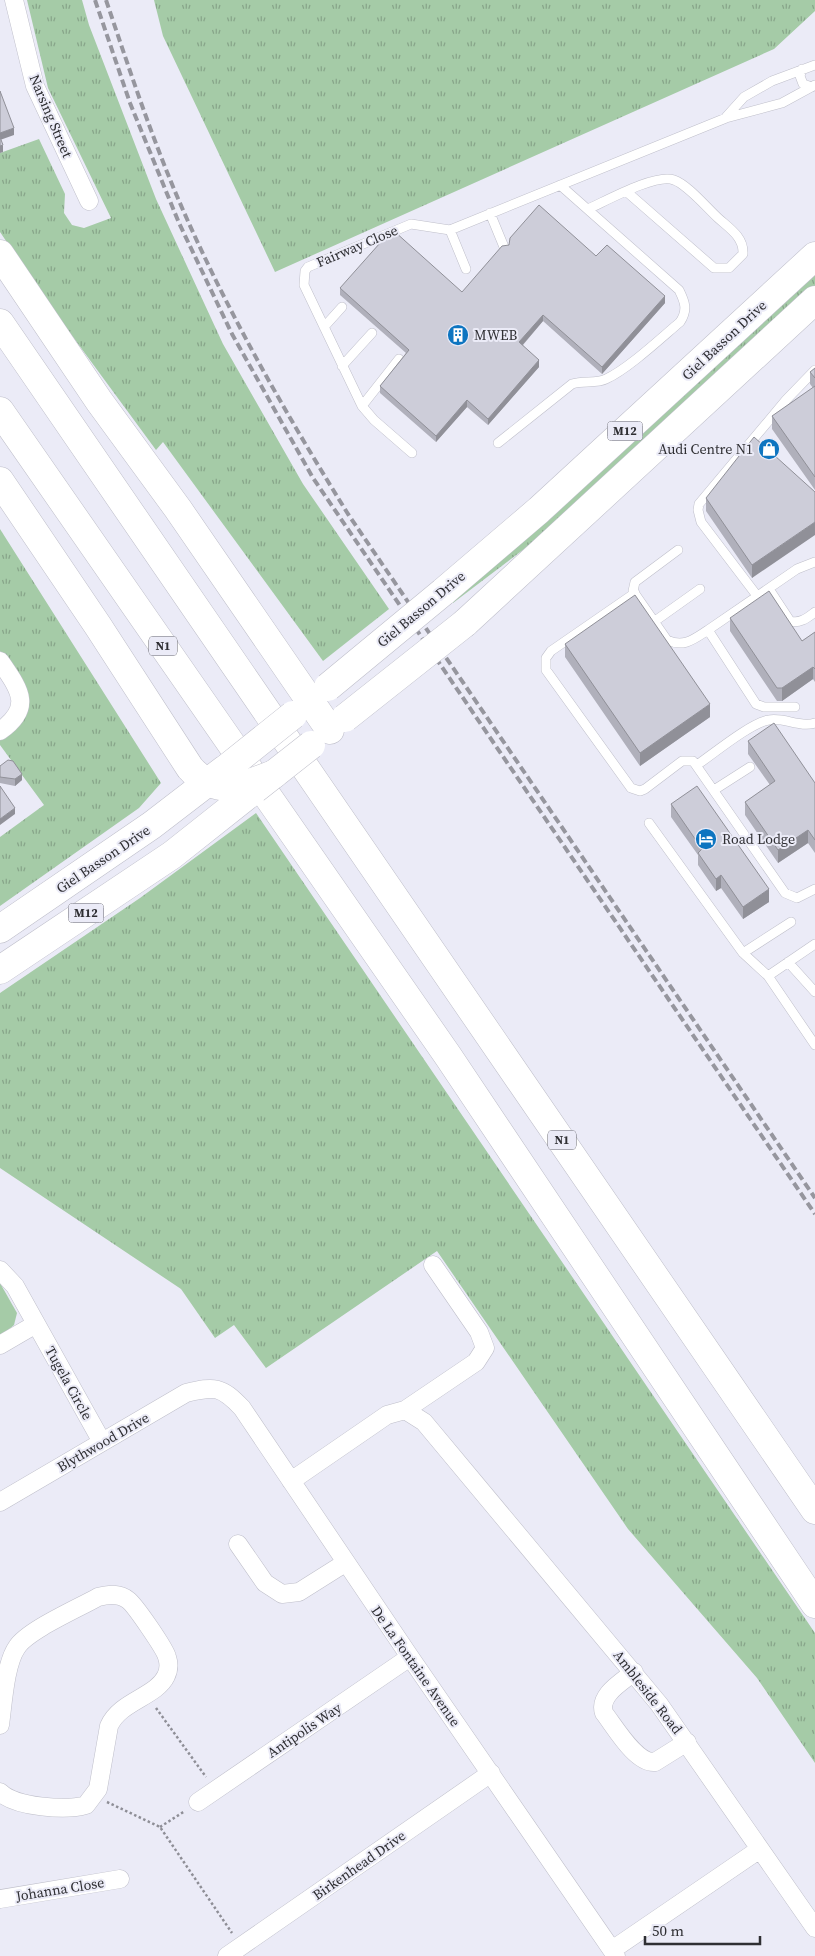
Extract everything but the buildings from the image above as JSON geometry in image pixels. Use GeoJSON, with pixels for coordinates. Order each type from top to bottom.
{"type":"FeatureCollection","features":[{"type":"Feature","properties":{"kind":"main road"},"geometry":{"type":"LineString","coordinates":[[0,254],[99,401],[178,509],[310,701],[328,731]]}},
{"type":"Feature","properties":{"kind":"main road","name":"Giel Basson Drive"},"geometry":{"type":"LineString","coordinates":[[0,970],[172,855],[232,782],[310,701],[539,510],[815,256]]}},
{"type":"Feature","properties":{"kind":"main road","name":"M12"},"geometry":{"type":"LineString","coordinates":[[232,782],[274,774],[465,623],[815,300]]}},
{"type":"Feature","properties":{"kind":"main road","name":"N1"},"geometry":{"type":"LineString","coordinates":[[0,323],[815,1510]]}},
{"type":"Feature","properties":{"kind":"main road","name":"N1"},"geometry":{"type":"LineString","coordinates":[[0,411],[448,1056],[815,1604]]}},
{"type":"Feature","properties":{"kind":"main road"},"geometry":{"type":"LineString","coordinates":[[0,480],[190,768],[232,782]]}},
{"type":"Feature","properties":{"kind":"main road","name":"Giel Basson Drive"},"geometry":{"type":"LineString","coordinates":[[0,929],[152,825],[232,782]]}},
{"type":"Feature","properties":{"kind":"street","name":"Narsing Street"},"geometry":{"type":"LineString","coordinates":[[14,0],[35,86],[89,201]]}},
{"type":"Feature","properties":{"kind":"street"},"geometry":{"type":"LineString","coordinates":[[0,662],[19,692],[20,702],[16,718],[0,731]]}},
{"type":"Feature","properties":{"kind":"street"},"geometry":{"type":"LineString","coordinates":[[291,1481],[387,1416],[405,1410],[476,1362],[485,1348],[480,1332],[433,1265]]}},
{"type":"Feature","properties":{"kind":"street","name":"Tugela Circle"},"geometry":{"type":"LineString","coordinates":[[0,1270],[15,1286],[102,1442]]}},
{"type":"Feature","properties":{"kind":"street"},"geometry":{"type":"LineString","coordinates":[[0,1344],[36,1324]]}},
{"type":"Feature","properties":{"kind":"street","name":"Blythwood Drive"},"geometry":{"type":"LineString","coordinates":[[0,1502],[186,1393],[208,1387]]}},
{"type":"Feature","properties":{"kind":"street","name":"De La Fontaine Avenue"},"geometry":{"type":"LineString","coordinates":[[208,1387],[227,1392],[242,1408],[345,1563],[614,1953]]}},
{"type":"Feature","properties":{"kind":"street","name":"Ambleside Road"},"geometry":{"type":"LineString","coordinates":[[405,1410],[424,1422],[634,1672],[688,1742],[815,1928]]}},
{"type":"Feature","properties":{"kind":"street"},"geometry":{"type":"LineString","coordinates":[[238,1544],[265,1583],[282,1594],[299,1592],[345,1563]]}},
{"type":"Feature","properties":{"kind":"street"},"geometry":{"type":"LineString","coordinates":[[0,1725],[5,1657],[30,1635],[98,1597],[107,1594],[118,1595],[129,1601],[168,1658],[168,1670],[165,1679],[146,1694],[119,1710],[113,1718],[109,1726],[98,1789],[94,1797],[86,1805],[66,1808],[13,1800],[0,1792]]}},
{"type":"Feature","properties":{"kind":"street","name":"Antipolis Way"},"geometry":{"type":"LineString","coordinates":[[198,1802],[410,1657]]}},
{"type":"Feature","properties":{"kind":"street"},"geometry":{"type":"LineString","coordinates":[[634,1672],[606,1697],[602,1707],[604,1713],[637,1756],[649,1763],[655,1762],[688,1742]]}},
{"type":"Feature","properties":{"kind":"street","name":"Birkenhead Drive"},"geometry":{"type":"LineString","coordinates":[[238,1953],[491,1773]]}},
{"type":"Feature","properties":{"kind":"street"},"geometry":{"type":"LineString","coordinates":[[614,1953],[760,1849]]}},
{"type":"Feature","properties":{"kind":"street","name":"Johanna Close"},"geometry":{"type":"LineString","coordinates":[[0,1898],[120,1880]]}},
{"type":"Feature","properties":{"kind":"lane"},"geometry":{"type":"LineString","coordinates":[[726,118],[744,97],[772,81],[815,65]]}},
{"type":"Feature","properties":{"kind":"lane"},"geometry":{"type":"LineString","coordinates":[[802,69],[800,76],[803,84],[814,86]]}},
{"type":"Feature","properties":{"kind":"lane"},"geometry":{"type":"LineString","coordinates":[[466,269],[450,230],[726,118],[782,103],[814,86]]}},
{"type":"Feature","properties":{"kind":"lane"},"geometry":{"type":"LineString","coordinates":[[588,209],[627,192],[658,179],[674,180],[734,232],[743,247],[743,254],[729,268],[714,268],[627,192]]}},
{"type":"Feature","properties":{"kind":"lane"},"geometry":{"type":"LineString","coordinates":[[498,443],[572,384],[579,381],[600,381],[615,373],[685,316],[686,308],[679,290],[560,185]]}},
{"type":"Feature","properties":{"kind":"lane"},"geometry":{"type":"LineString","coordinates":[[490,213],[504,247]]}},
{"type":"Feature","properties":{"kind":"lane","name":"Fairway Close"},"geometry":{"type":"LineString","coordinates":[[412,453],[374,420],[362,406],[304,285],[305,271],[308,267],[411,224],[450,230]]}},
{"type":"Feature","properties":{"kind":"lane"},"geometry":{"type":"LineString","coordinates":[[324,326],[342,307]]}},
{"type":"Feature","properties":{"kind":"lane"},"geometry":{"type":"LineString","coordinates":[[342,366],[372,333]]}},
{"type":"Feature","properties":{"kind":"lane"},"geometry":{"type":"LineString","coordinates":[[362,406],[400,358]]}},
{"type":"Feature","properties":{"kind":"lane"},"geometry":{"type":"LineString","coordinates":[[758,597],[701,522],[698,516],[699,504],[786,400],[815,370]]}},
{"type":"Feature","properties":{"kind":"lane"},"geometry":{"type":"LineString","coordinates":[[678,550],[635,582],[635,593],[667,640],[675,644],[689,643],[797,569],[815,562]]}},
{"type":"Feature","properties":{"kind":"lane"},"geometry":{"type":"LineString","coordinates":[[654,621],[700,589]]}},
{"type":"Feature","properties":{"kind":"lane"},"geometry":{"type":"LineString","coordinates":[[768,589],[790,621],[804,620],[815,612]]}},
{"type":"Feature","properties":{"kind":"lane"},"geometry":{"type":"LineString","coordinates":[[635,593],[551,651],[546,658],[546,670],[631,788],[640,791],[645,790],[682,761],[689,759],[697,765],[785,893],[797,898],[815,889]]}},
{"type":"Feature","properties":{"kind":"lane"},"geometry":{"type":"LineString","coordinates":[[708,630],[756,704],[764,707],[795,707]]}},
{"type":"Feature","properties":{"kind":"lane"},"geometry":{"type":"LineString","coordinates":[[697,765],[753,727],[769,720],[803,725],[815,724]]}},
{"type":"Feature","properties":{"kind":"lane"},"geometry":{"type":"LineString","coordinates":[[714,790],[750,767]]}},
{"type":"Feature","properties":{"kind":"lane"},"geometry":{"type":"LineString","coordinates":[[649,824],[743,953],[768,976],[815,1045]]}},
{"type":"Feature","properties":{"kind":"lane"},"geometry":{"type":"LineString","coordinates":[[743,953],[791,922]]}},
{"type":"Feature","properties":{"kind":"lane"},"geometry":{"type":"LineString","coordinates":[[768,976],[815,944]]}},
{"type":"Feature","properties":{"kind":"lane"},"geometry":{"type":"LineString","coordinates":[[788,962],[815,992]]}},
{"type":"Feature","properties":{"kind":"path"},"geometry":{"type":"LineString","coordinates":[[146,1694],[216,1790]]}},
{"type":"Feature","properties":{"kind":"path"},"geometry":{"type":"LineString","coordinates":[[94,1797],[160,1827],[238,1953]]}},
{"type":"Feature","properties":{"kind":"path"},"geometry":{"type":"LineString","coordinates":[[160,1827],[198,1802]]}},
{"type":"Feature","properties":{"kind":"green space"},"geometry":{"type":"Polygon","coordinates":[[[27,0],[82,0],[89,25],[156,199],[223,344],[303,484],[389,609],[323,661],[163,442],[156,450],[48,303],[0,232],[0,153],[39,139],[65,194],[64,213],[72,225],[84,228],[111,218],[48,88],[27,0]]]}},
{"type":"Feature","properties":{"kind":"green space"},"geometry":{"type":"Polygon","coordinates":[[[154,0],[815,0],[815,11],[774,49],[275,272],[163,36],[154,0]]]}},
{"type":"Feature","properties":{"kind":"green space"},"geometry":{"type":"Polygon","coordinates":[[[815,272],[815,286],[637,453],[553,527],[453,603],[450,599],[815,272]]]}},
{"type":"Feature","properties":{"kind":"green space"},"geometry":{"type":"Polygon","coordinates":[[[0,529],[161,783],[139,808],[0,906],[0,837],[44,805],[0,745],[0,739],[24,686],[0,651],[0,529]]]}},
{"type":"Feature","properties":{"kind":"green space"},"geometry":{"type":"Polygon","coordinates":[[[256,813],[815,1633],[815,1763],[757,1678],[628,1529],[437,1251],[266,1368],[234,1325],[215,1338],[181,1289],[0,1168],[0,993],[140,898],[256,813]]]}},
{"type":"Feature","properties":{"kind":"green space"},"geometry":{"type":"Polygon","coordinates":[[[0,1283],[17,1313],[14,1325],[0,1337],[0,1283]]]}},
{"type":"Feature","properties":{"kind":"railway"},"geometry":{"type":"LineString","coordinates":[[95,0],[130,103],[179,223],[232,334],[313,478],[815,1214]]}},
{"type":"Feature","properties":{"kind":"railway"},"geometry":{"type":"LineString","coordinates":[[106,0],[154,138],[187,219],[223,295],[304,442],[348,514],[815,1198]]}},
{"type":"Feature","properties":{"kind":"place","name":"MWEB"},"geometry":{"type":"Point","coordinates":[458,335]}},
{"type":"Feature","properties":{"kind":"place","name":"Audi Centre N1"},"geometry":{"type":"Point","coordinates":[769,449]}},
{"type":"Feature","properties":{"kind":"place","name":"Road Lodge"},"geometry":{"type":"Point","coordinates":[706,839]}}]}
